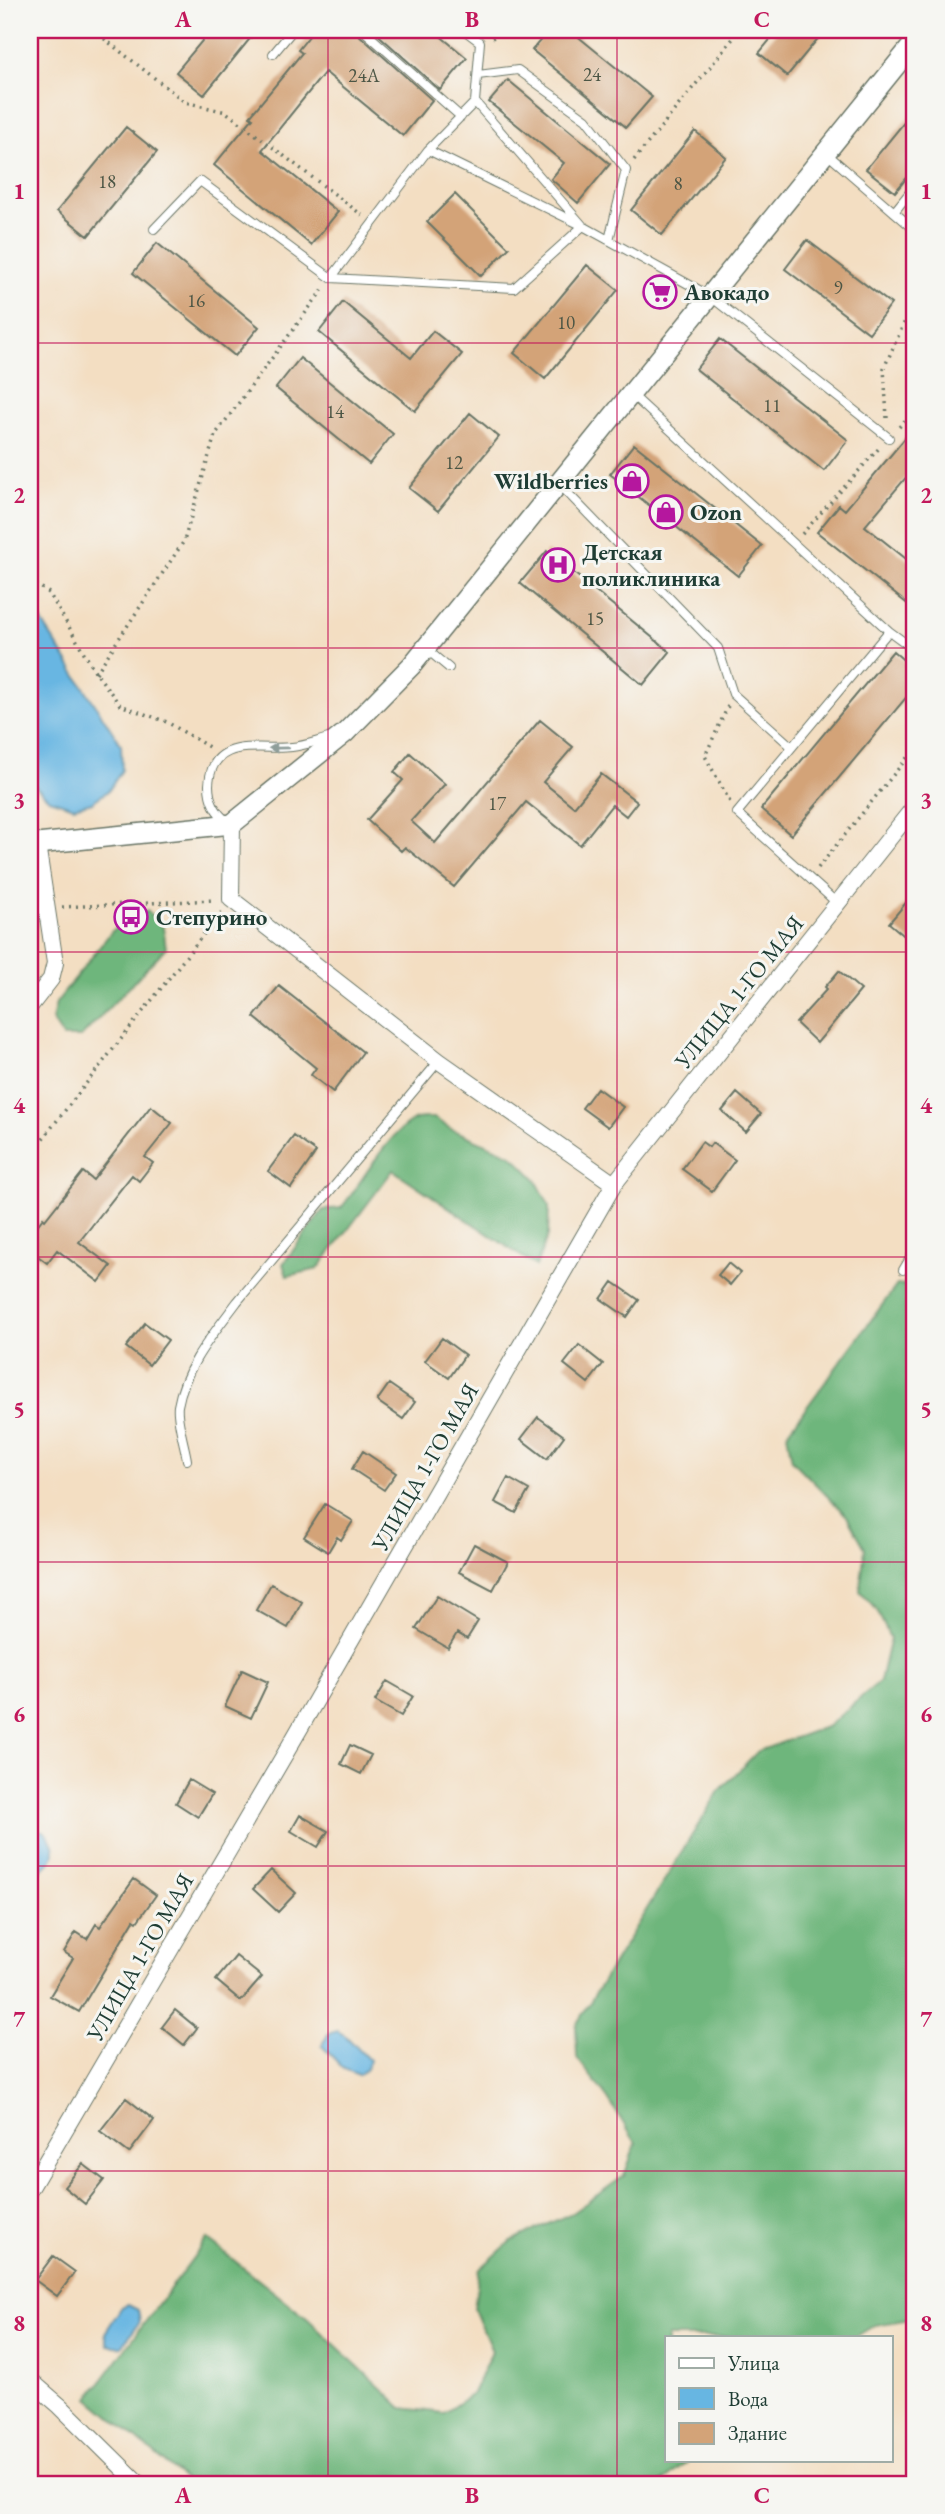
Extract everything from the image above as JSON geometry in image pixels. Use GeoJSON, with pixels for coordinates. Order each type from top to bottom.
{"type":"FeatureCollection","features":[{"type":"Feature","properties":{"kind":"street"},"geometry":{"type":"LineString","coordinates":[[30,1006],[51,979],[55,963],[47,908],[33,844],[232,824],[345,733],[380,699],[425,648],[915,42]]}},
{"type":"Feature","properties":{"kind":"street","name":"УЛИЦА 1-ГО МАЯ"},"geometry":{"type":"LineString","coordinates":[[30,2189],[614,1184],[915,806]]}},
{"type":"Feature","properties":{"kind":"street"},"geometry":{"type":"LineString","coordinates":[[232,824],[231,899],[439,1061],[614,1184]]}},
{"type":"Feature","properties":{"kind":"street"},"geometry":{"type":"LineString","coordinates":[[30,2380],[137,2482],[135,2484]]}},
{"type":"Feature","properties":{"kind":"lane"},"geometry":{"type":"LineString","coordinates":[[273,54],[293,30]]}},
{"type":"Feature","properties":{"kind":"lane"},"geometry":{"type":"LineString","coordinates":[[363,30],[461,117]]}},
{"type":"Feature","properties":{"kind":"lane"},"geometry":{"type":"LineString","coordinates":[[331,278],[428,150],[475,102],[480,42],[464,30]]}},
{"type":"Feature","properties":{"kind":"lane"},"geometry":{"type":"LineString","coordinates":[[478,75],[518,70],[586,119],[626,170],[609,240]]}},
{"type":"Feature","properties":{"kind":"lane"},"geometry":{"type":"LineString","coordinates":[[475,102],[583,226]]}},
{"type":"Feature","properties":{"kind":"lane"},"geometry":{"type":"LineString","coordinates":[[428,150],[583,226],[710,296],[889,438]]}},
{"type":"Feature","properties":{"kind":"lane"},"geometry":{"type":"LineString","coordinates":[[826,153],[915,230]]}},
{"type":"Feature","properties":{"kind":"lane"},"geometry":{"type":"LineString","coordinates":[[154,229],[200,181],[331,278],[514,288],[583,226]]}},
{"type":"Feature","properties":{"kind":"lane"},"geometry":{"type":"LineString","coordinates":[[894,212],[915,186]]}},
{"type":"Feature","properties":{"kind":"lane"},"geometry":{"type":"LineString","coordinates":[[631,394],[888,631],[915,650]]}},
{"type":"Feature","properties":{"kind":"lane"},"geometry":{"type":"LineString","coordinates":[[558,483],[718,648],[733,694],[792,747]]}},
{"type":"Feature","properties":{"kind":"lane"},"geometry":{"type":"LineString","coordinates":[[838,904],[737,813],[888,631]]}},
{"type":"Feature","properties":{"kind":"lane"},"geometry":{"type":"LineString","coordinates":[[425,648],[449,668]]}},
{"type":"Feature","properties":{"kind":"lane"},"geometry":{"type":"LineString","coordinates":[[232,824],[221,816],[213,805],[209,792],[214,766],[223,755],[235,748],[292,747],[345,733]]}},
{"type":"Feature","properties":{"kind":"lane"},"geometry":{"type":"LineString","coordinates":[[187,1460],[177,1408],[188,1375],[206,1344],[237,1302],[439,1061]]}},
{"type":"Feature","properties":{"kind":"lane"},"geometry":{"type":"LineString","coordinates":[[903,1270],[915,1250]]}},
{"type":"Feature","properties":{"kind":"path"},"geometry":{"type":"LineString","coordinates":[[93,30],[185,102],[226,112],[373,223]]}},
{"type":"Feature","properties":{"kind":"path"},"geometry":{"type":"LineString","coordinates":[[480,42],[512,30]]}},
{"type":"Feature","properties":{"kind":"path"},"geometry":{"type":"LineString","coordinates":[[626,170],[740,30]]}},
{"type":"Feature","properties":{"kind":"path"},"geometry":{"type":"LineString","coordinates":[[96,673],[184,541],[215,435],[331,278]]}},
{"type":"Feature","properties":{"kind":"path"},"geometry":{"type":"LineString","coordinates":[[889,438],[884,368],[913,303],[915,292]]}},
{"type":"Feature","properties":{"kind":"path"},"geometry":{"type":"LineString","coordinates":[[794,543],[915,410]]}},
{"type":"Feature","properties":{"kind":"path"},"geometry":{"type":"LineString","coordinates":[[30,580],[49,593],[96,673],[120,705],[167,722],[223,755]]}},
{"type":"Feature","properties":{"kind":"path"},"geometry":{"type":"LineString","coordinates":[[733,694],[705,756],[737,813]]}},
{"type":"Feature","properties":{"kind":"path"},"geometry":{"type":"LineString","coordinates":[[810,878],[915,748]]}},
{"type":"Feature","properties":{"kind":"path"},"geometry":{"type":"LineString","coordinates":[[47,908],[231,899]]}},
{"type":"Feature","properties":{"kind":"path"},"geometry":{"type":"LineString","coordinates":[[30,1154],[231,899]]}},
{"type":"Feature","properties":{"kind":"green space"},"geometry":{"type":"Polygon","coordinates":[[[147,911],[163,927],[166,948],[81,1037],[63,1037],[52,1020],[56,1003],[112,931],[147,911]]]}},
{"type":"Feature","properties":{"kind":"green space"},"geometry":{"type":"Polygon","coordinates":[[[434,1118],[451,1129],[512,1155],[535,1178],[549,1205],[548,1235],[536,1266],[393,1170],[318,1269],[287,1276],[283,1264],[323,1210],[341,1208],[383,1149],[402,1129],[417,1119],[434,1118]]]}},
{"type":"Feature","properties":{"kind":"green space"},"geometry":{"type":"Polygon","coordinates":[[[915,1284],[915,2323],[910,2319],[875,2325],[857,2336],[665,2336],[665,2462],[688,2462],[660,2484],[190,2484],[89,2398],[207,2239],[308,2319],[402,2408],[444,2413],[473,2393],[492,2351],[474,2309],[479,2270],[511,2241],[572,2213],[624,2176],[636,2143],[577,2058],[576,2025],[719,1791],[758,1751],[828,1726],[880,1681],[890,1638],[877,1610],[860,1591],[865,1548],[847,1516],[792,1460],[787,1434],[897,1285],[915,1284]]]}},
{"type":"Feature","properties":{"kind":"water"},"geometry":{"type":"Polygon","coordinates":[[[30,603],[121,745],[122,770],[109,790],[92,802],[74,807],[49,799],[30,781],[30,603]]]}},
{"type":"Feature","properties":{"kind":"water"},"geometry":{"type":"Polygon","coordinates":[[[34,1830],[44,1831],[50,1838],[54,1851],[50,1862],[33,1876],[30,1875],[30,1833],[34,1830]]]}},
{"type":"Feature","properties":{"kind":"water"},"geometry":{"type":"Polygon","coordinates":[[[337,2031],[346,2036],[369,2060],[366,2069],[359,2075],[344,2069],[322,2046],[328,2034],[337,2031]]]}},
{"type":"Feature","properties":{"kind":"water"},"geometry":{"type":"Polygon","coordinates":[[[128,2305],[138,2310],[140,2322],[121,2347],[108,2345],[105,2333],[121,2308],[128,2305]]]}},
{"type":"Feature","properties":{"kind":"building"},"geometry":{"type":"Polygon","coordinates":[[[211,30],[257,30],[204,95],[176,72],[211,30]]]}},
{"type":"Feature","properties":{"kind":"building"},"geometry":{"type":"Polygon","coordinates":[[[314,30],[357,30],[359,35],[432,100],[403,136],[325,72],[262,150],[338,212],[311,245],[214,165],[302,53],[298,50],[314,30]]]}},
{"type":"Feature","properties":{"kind":"building"},"geometry":{"type":"Polygon","coordinates":[[[373,30],[433,30],[467,58],[440,90],[373,30]]]}},
{"type":"Feature","properties":{"kind":"building"},"geometry":{"type":"Polygon","coordinates":[[[549,30],[570,30],[652,97],[626,127],[532,50],[549,30]]]}},
{"type":"Feature","properties":{"kind":"building"},"geometry":{"type":"Polygon","coordinates":[[[778,30],[825,30],[787,76],[759,53],[778,30]]]}},
{"type":"Feature","properties":{"kind":"building"},"geometry":{"type":"Polygon","coordinates":[[[508,80],[610,164],[578,203],[551,179],[564,163],[489,102],[508,80]]]}},
{"type":"Feature","properties":{"kind":"building"},"geometry":{"type":"Polygon","coordinates":[[[915,109],[915,168],[895,192],[866,169],[915,109]]]}},
{"type":"Feature","properties":{"kind":"building"},"geometry":{"type":"Polygon","coordinates":[[[126,127],[157,152],[88,236],[57,211],[126,127]]]}},
{"type":"Feature","properties":{"kind":"building"},"geometry":{"type":"Polygon","coordinates":[[[695,131],[726,157],[662,235],[631,210],[695,131]]]}},
{"type":"Feature","properties":{"kind":"building"},"geometry":{"type":"Polygon","coordinates":[[[455,194],[509,248],[481,276],[427,222],[455,194]]]}},
{"type":"Feature","properties":{"kind":"building"},"geometry":{"type":"Polygon","coordinates":[[[807,240],[891,304],[869,333],[785,269],[807,240]]]}},
{"type":"Feature","properties":{"kind":"building"},"geometry":{"type":"Polygon","coordinates":[[[157,243],[259,327],[235,356],[133,273],[157,243]]]}},
{"type":"Feature","properties":{"kind":"building"},"geometry":{"type":"Polygon","coordinates":[[[587,265],[618,290],[545,379],[514,353],[587,265]]]}},
{"type":"Feature","properties":{"kind":"building"},"geometry":{"type":"Polygon","coordinates":[[[660,278],[676,290],[661,307],[646,295],[660,278]]]}},
{"type":"Feature","properties":{"kind":"building"},"geometry":{"type":"Polygon","coordinates":[[[343,302],[411,358],[433,331],[462,354],[415,411],[319,332],[343,302]]]}},
{"type":"Feature","properties":{"kind":"building"},"geometry":{"type":"Polygon","coordinates":[[[720,339],[848,440],[824,471],[696,369],[720,339]]]}},
{"type":"Feature","properties":{"kind":"building"},"geometry":{"type":"Polygon","coordinates":[[[300,358],[393,434],[369,464],[276,388],[300,358]]]}},
{"type":"Feature","properties":{"kind":"building"},"geometry":{"type":"Polygon","coordinates":[[[470,413],[499,437],[438,511],[409,488],[470,413]]]}},
{"type":"Feature","properties":{"kind":"building"},"geometry":{"type":"Polygon","coordinates":[[[915,426],[915,467],[865,526],[915,566],[915,610],[817,532],[839,505],[845,510],[915,426]]]}},
{"type":"Feature","properties":{"kind":"building"},"geometry":{"type":"Polygon","coordinates":[[[634,444],[762,546],[738,576],[610,474],[634,444]]]}},
{"type":"Feature","properties":{"kind":"building"},"geometry":{"type":"Polygon","coordinates":[[[547,551],[670,652],[643,685],[520,583],[547,551]]]}},
{"type":"Feature","properties":{"kind":"building"},"geometry":{"type":"Polygon","coordinates":[[[893,651],[915,670],[915,687],[791,835],[761,809],[893,651]]]}},
{"type":"Feature","properties":{"kind":"building"},"geometry":{"type":"Polygon","coordinates":[[[540,720],[573,747],[543,782],[574,807],[601,774],[637,802],[626,816],[612,805],[580,845],[526,802],[454,887],[405,847],[401,851],[367,820],[403,780],[394,772],[410,753],[445,784],[411,821],[435,843],[540,720]]]}},
{"type":"Feature","properties":{"kind":"building"},"geometry":{"type":"Polygon","coordinates":[[[915,892],[915,945],[889,923],[915,892]]]}},
{"type":"Feature","properties":{"kind":"building"},"geometry":{"type":"Polygon","coordinates":[[[839,971],[861,990],[817,1043],[796,1023],[827,989],[825,987],[839,971]]]}},
{"type":"Feature","properties":{"kind":"building"},"geometry":{"type":"Polygon","coordinates":[[[279,986],[363,1052],[333,1092],[311,1075],[316,1068],[254,1017],[279,986]]]}},
{"type":"Feature","properties":{"kind":"building"},"geometry":{"type":"Polygon","coordinates":[[[597,1088],[623,1107],[608,1127],[582,1108],[597,1088]]]}},
{"type":"Feature","properties":{"kind":"building"},"geometry":{"type":"Polygon","coordinates":[[[737,1093],[761,1114],[746,1132],[722,1111],[737,1093]]]}},
{"type":"Feature","properties":{"kind":"building"},"geometry":{"type":"Polygon","coordinates":[[[151,1106],[172,1123],[145,1157],[153,1163],[139,1181],[132,1175],[79,1242],[111,1266],[99,1282],[57,1250],[47,1263],[30,1250],[30,1235],[83,1172],[93,1180],[151,1106]]]}},
{"type":"Feature","properties":{"kind":"building"},"geometry":{"type":"Polygon","coordinates":[[[294,1136],[316,1152],[291,1188],[268,1171],[294,1136]]]}},
{"type":"Feature","properties":{"kind":"building"},"geometry":{"type":"Polygon","coordinates":[[[702,1142],[709,1147],[712,1143],[735,1160],[712,1191],[682,1169],[702,1142]]]}},
{"type":"Feature","properties":{"kind":"building"},"geometry":{"type":"Polygon","coordinates":[[[728,1263],[740,1273],[730,1285],[718,1275],[728,1263]]]}},
{"type":"Feature","properties":{"kind":"building"},"geometry":{"type":"Polygon","coordinates":[[[613,1282],[639,1300],[627,1317],[601,1299],[613,1282]]]}},
{"type":"Feature","properties":{"kind":"building"},"geometry":{"type":"Polygon","coordinates":[[[145,1323],[168,1340],[149,1365],[126,1347],[145,1323]]]}},
{"type":"Feature","properties":{"kind":"building"},"geometry":{"type":"Polygon","coordinates":[[[442,1338],[465,1355],[449,1378],[425,1361],[442,1338]]]}},
{"type":"Feature","properties":{"kind":"building"},"geometry":{"type":"Polygon","coordinates":[[[579,1345],[603,1364],[588,1383],[564,1364],[579,1345]]]}},
{"type":"Feature","properties":{"kind":"building"},"geometry":{"type":"Polygon","coordinates":[[[389,1384],[415,1402],[403,1419],[377,1401],[389,1384]]]}},
{"type":"Feature","properties":{"kind":"building"},"geometry":{"type":"Polygon","coordinates":[[[538,1417],[564,1436],[547,1459],[521,1439],[538,1417]]]}},
{"type":"Feature","properties":{"kind":"building"},"geometry":{"type":"Polygon","coordinates":[[[363,1451],[396,1473],[384,1490],[352,1469],[363,1451]]]}},
{"type":"Feature","properties":{"kind":"building"},"geometry":{"type":"Polygon","coordinates":[[[508,1478],[529,1490],[516,1513],[495,1502],[508,1478]]]}},
{"type":"Feature","properties":{"kind":"building"},"geometry":{"type":"Polygon","coordinates":[[[325,1504],[353,1521],[341,1540],[337,1537],[328,1552],[304,1537],[325,1504]]]}},
{"type":"Feature","properties":{"kind":"building"},"geometry":{"type":"Polygon","coordinates":[[[474,1544],[508,1562],[493,1590],[459,1572],[474,1544]]]}},
{"type":"Feature","properties":{"kind":"building"},"geometry":{"type":"Polygon","coordinates":[[[271,1584],[302,1602],[288,1628],[256,1610],[271,1584]]]}},
{"type":"Feature","properties":{"kind":"building"},"geometry":{"type":"Polygon","coordinates":[[[437,1596],[478,1621],[467,1639],[457,1633],[448,1648],[416,1629],[437,1596]]]}},
{"type":"Feature","properties":{"kind":"building"},"geometry":{"type":"Polygon","coordinates":[[[242,1670],[268,1682],[251,1718],[225,1706],[242,1670]]]}},
{"type":"Feature","properties":{"kind":"building"},"geometry":{"type":"Polygon","coordinates":[[[387,1681],[413,1696],[401,1716],[375,1701],[387,1681]]]}},
{"type":"Feature","properties":{"kind":"building"},"geometry":{"type":"Polygon","coordinates":[[[350,1745],[371,1755],[361,1774],[341,1764],[350,1745]]]}},
{"type":"Feature","properties":{"kind":"building"},"geometry":{"type":"Polygon","coordinates":[[[189,1780],[212,1794],[198,1817],[176,1803],[189,1780]]]}},
{"type":"Feature","properties":{"kind":"building"},"geometry":{"type":"Polygon","coordinates":[[[300,1815],[328,1831],[318,1847],[291,1831],[300,1815]]]}},
{"type":"Feature","properties":{"kind":"building"},"geometry":{"type":"Polygon","coordinates":[[[271,1870],[296,1893],[278,1912],[253,1889],[271,1870]]]}},
{"type":"Feature","properties":{"kind":"building"},"geometry":{"type":"Polygon","coordinates":[[[134,1879],[156,1895],[137,1922],[134,1920],[79,2012],[50,1996],[73,1958],[64,1952],[76,1932],[87,1939],[96,1924],[100,1927],[134,1879]]]}},
{"type":"Feature","properties":{"kind":"building"},"geometry":{"type":"Polygon","coordinates":[[[236,1956],[262,1977],[241,2001],[216,1980],[236,1956]]]}},
{"type":"Feature","properties":{"kind":"building"},"geometry":{"type":"Polygon","coordinates":[[[175,2010],[197,2028],[184,2045],[162,2027],[175,2010]]]}},
{"type":"Feature","properties":{"kind":"building"},"geometry":{"type":"Polygon","coordinates":[[[126,2098],[154,2120],[129,2153],[100,2131],[126,2098]]]}},
{"type":"Feature","properties":{"kind":"building"},"geometry":{"type":"Polygon","coordinates":[[[83,2164],[104,2180],[85,2204],[64,2187],[83,2164]]]}},
{"type":"Feature","properties":{"kind":"building"},"geometry":{"type":"Polygon","coordinates":[[[53,2256],[75,2272],[57,2296],[35,2280],[53,2256]]]}},
{"type":"Feature","properties":{"kind":"place","name":"Авокадо"},"geometry":{"type":"Point","coordinates":[660,292]}},
{"type":"Feature","properties":{"kind":"place","name":"Wildberries"},"geometry":{"type":"Point","coordinates":[632,481]}},
{"type":"Feature","properties":{"kind":"place","name":"Ozon"},"geometry":{"type":"Point","coordinates":[666,512]}},
{"type":"Feature","properties":{"kind":"place","name":"Детская поликлиника"},"geometry":{"type":"Point","coordinates":[558,565]}},
{"type":"Feature","properties":{"kind":"place","name":"Степурино"},"geometry":{"type":"Point","coordinates":[131,917]}}]}
